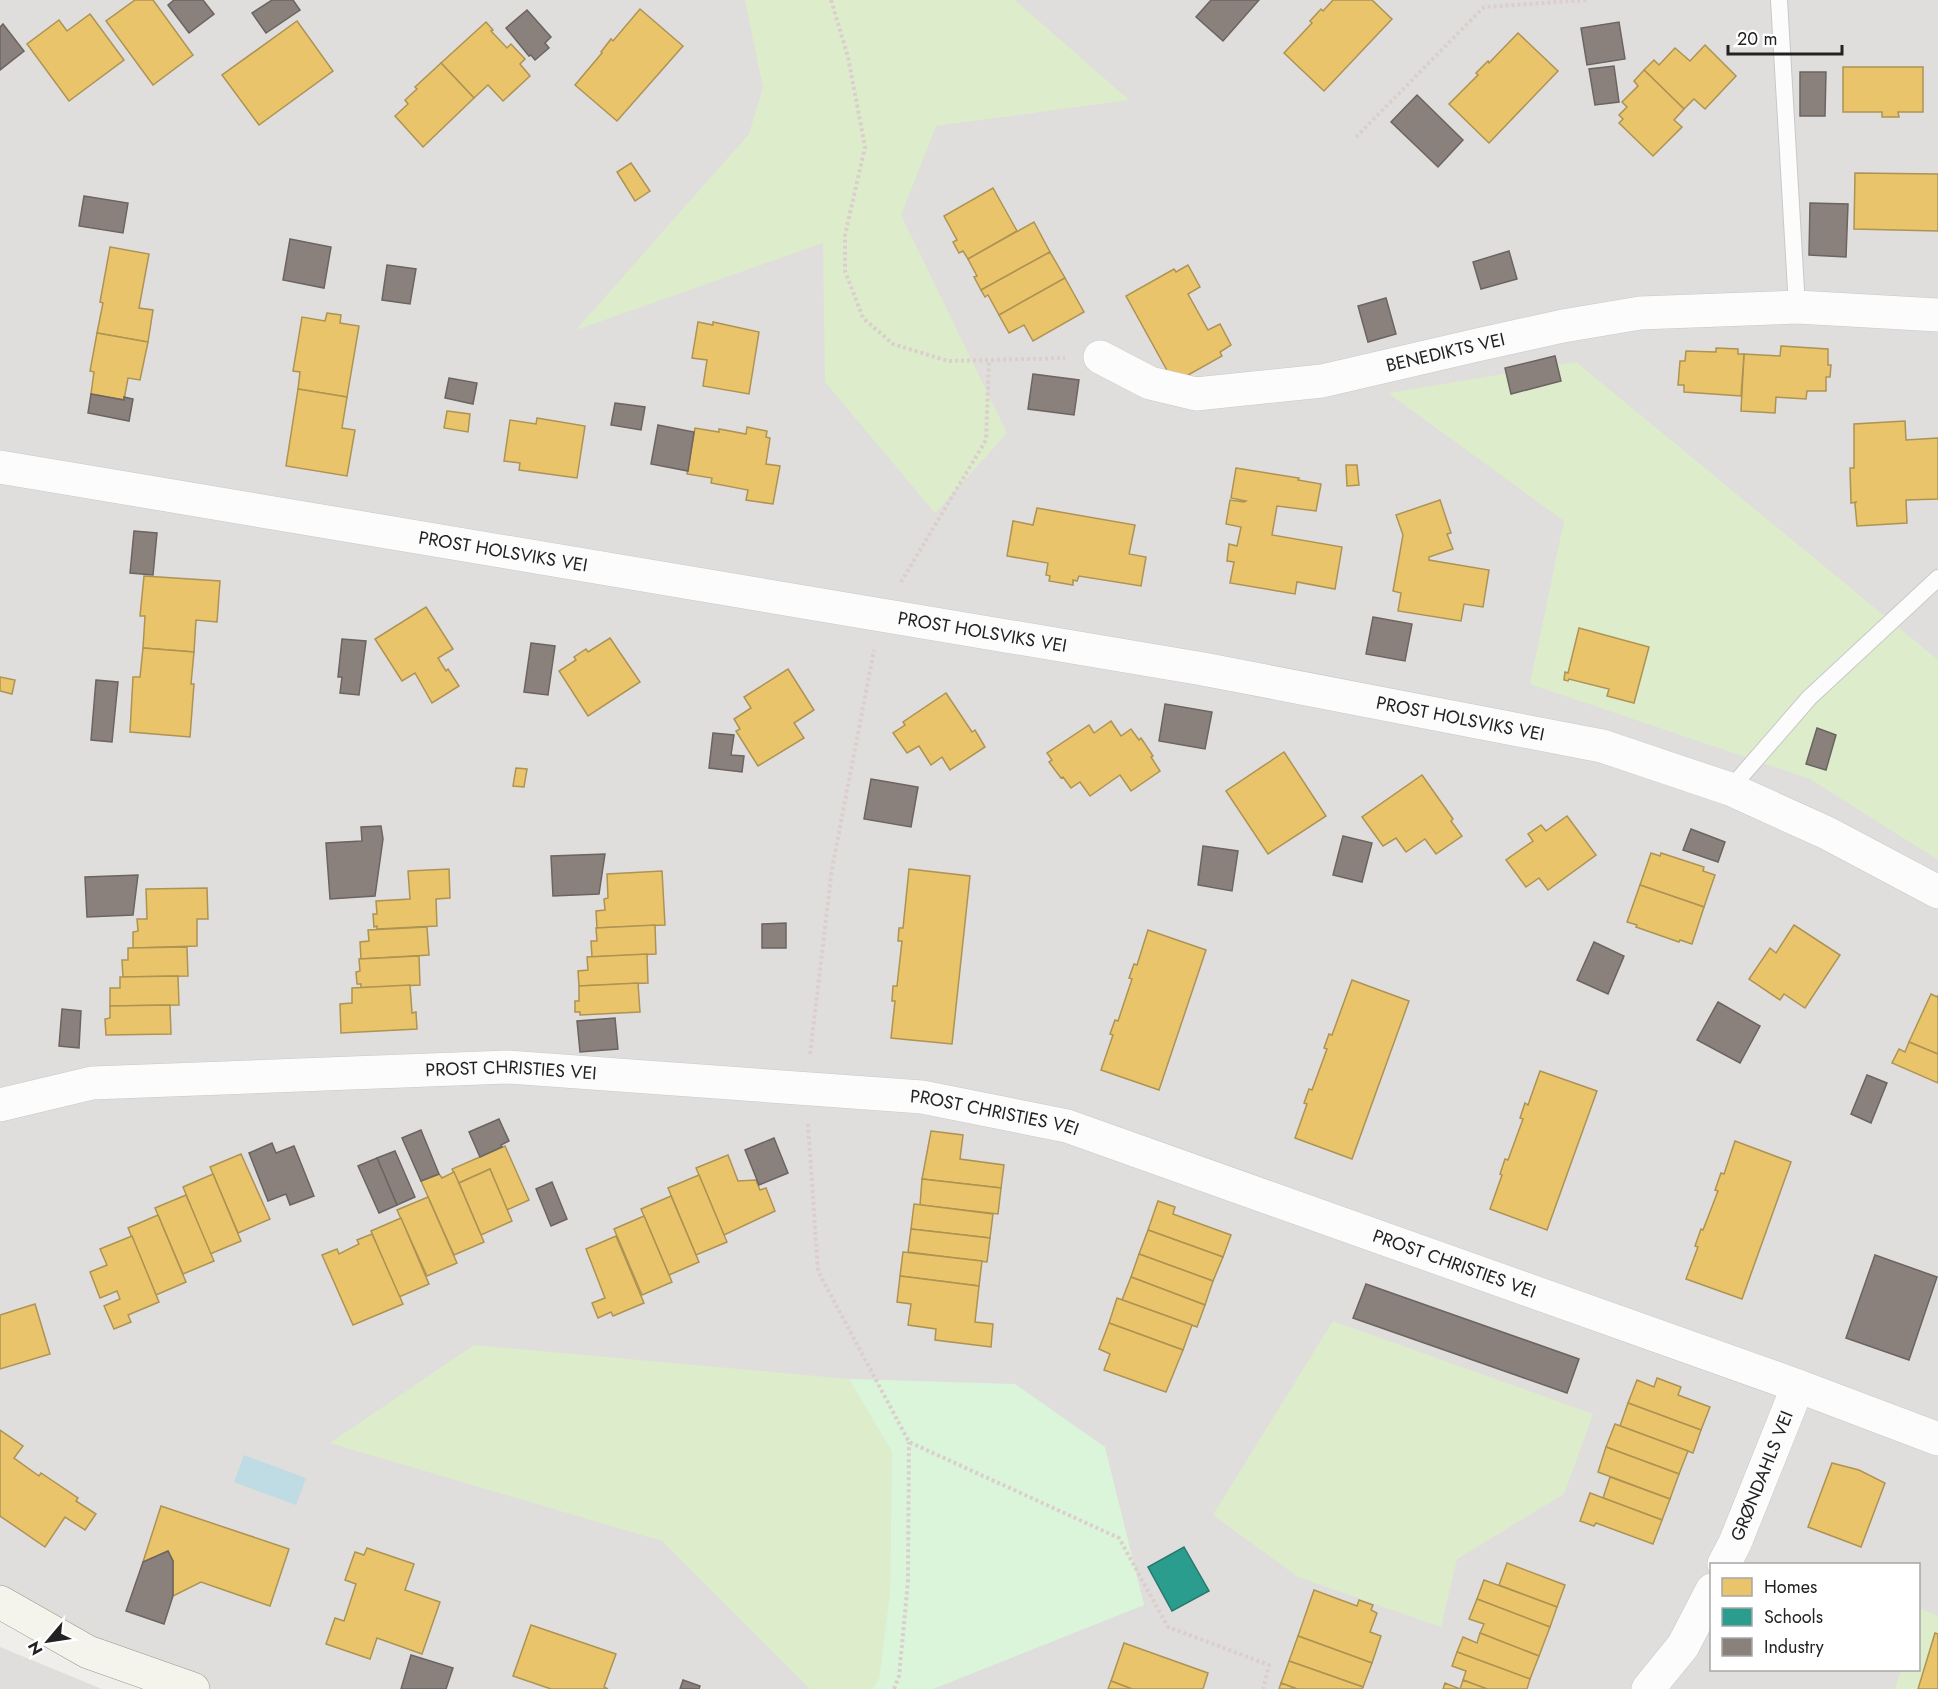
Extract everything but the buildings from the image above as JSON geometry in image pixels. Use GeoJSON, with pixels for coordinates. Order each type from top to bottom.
{"type":"FeatureCollection","features":[{"type":"Feature","properties":{"kind":"street","name":"BENEDIKTS VEI"},"geometry":{"type":"LineString","coordinates":[[1100,357],[1150,383],[1196,394],[1323,381],[1488,342],[1640,313],[1797,308],[1938,315]]}},
{"type":"Feature","properties":{"kind":"street","name":"PROST HOLSVIKS VEI"},"geometry":{"type":"LineString","coordinates":[[0,467],[1203,669],[1602,746],[1730,789],[1827,833],[1938,892]]}},
{"type":"Feature","properties":{"kind":"street","name":"PROST CHRISTIES VEI"},"geometry":{"type":"LineString","coordinates":[[0,1105],[92,1083],[507,1067],[922,1097],[1067,1126],[1798,1386],[1938,1439]]}},
{"type":"Feature","properties":{"kind":"street","name":"GRØNDAHLS VEI"},"geometry":{"type":"LineString","coordinates":[[1725,1563],[1735,1543],[1798,1386]]}},
{"type":"Feature","properties":{"kind":"street"},"geometry":{"type":"LineString","coordinates":[[1648,1689],[1683,1646],[1710,1594]]}},
{"type":"Feature","properties":{"kind":"street"},"geometry":{"type":"LineString","coordinates":[[0,1602],[88,1652],[194,1689]]}},
{"type":"Feature","properties":{"kind":"lane"},"geometry":{"type":"LineString","coordinates":[[1779,0],[1797,308]]}},
{"type":"Feature","properties":{"kind":"lane"},"geometry":{"type":"LineString","coordinates":[[1730,789],[1809,698],[1938,578]]}},
{"type":"Feature","properties":{"kind":"path"},"geometry":{"type":"LineString","coordinates":[[831,0],[848,57],[865,147],[845,234],[845,271],[863,318],[893,344],[948,361],[1100,357]]}},
{"type":"Feature","properties":{"kind":"path"},"geometry":{"type":"LineString","coordinates":[[1356,137],[1484,7],[1587,0]]}},
{"type":"Feature","properties":{"kind":"path"},"geometry":{"type":"LineString","coordinates":[[894,1689],[899,1677],[908,1581],[909,1442],[818,1271],[806,1090],[832,869],[881,614],[986,440],[989,361]]}},
{"type":"Feature","properties":{"kind":"path"},"geometry":{"type":"LineString","coordinates":[[909,1442],[1119,1538],[1168,1627],[1269,1665],[1263,1689]]}},
{"type":"Feature","properties":{"kind":"shaded area"},"geometry":{"type":"Polygon","coordinates":[[[0,0],[1938,0],[1938,1689],[208,1689],[0,1598],[0,0]]]}},
{"type":"Feature","properties":{"kind":"shaded area"},"geometry":{"type":"Polygon","coordinates":[[[0,1647],[102,1689],[0,1689],[0,1647]]]}},
{"type":"Feature","properties":{"kind":"green space"},"geometry":{"type":"Polygon","coordinates":[[[745,0],[1015,0],[1129,100],[936,126],[901,215],[1007,433],[935,513],[825,382],[823,243],[576,330],[749,134],[763,87],[745,0]]]}},
{"type":"Feature","properties":{"kind":"green space"},"geometry":{"type":"Polygon","coordinates":[[[1576,362],[1938,660],[1938,860],[1810,779],[1530,684],[1564,521],[1388,393],[1576,362]]]}},
{"type":"Feature","properties":{"kind":"green space"},"geometry":{"type":"Polygon","coordinates":[[[1333,1321],[1593,1414],[1564,1494],[1457,1559],[1441,1627],[1298,1577],[1213,1515],[1333,1321]]]}},
{"type":"Feature","properties":{"kind":"green space"},"geometry":{"type":"Polygon","coordinates":[[[474,1345],[849,1379],[892,1452],[890,1592],[879,1679],[872,1689],[810,1689],[662,1541],[330,1443],[474,1345]]]}},
{"type":"Feature","properties":{"kind":"green space"},"geometry":{"type":"Polygon","coordinates":[[[849,1379],[1015,1384],[1105,1447],[1144,1605],[933,1689],[872,1689],[879,1679],[890,1592],[892,1452],[849,1379]]]}},
{"type":"Feature","properties":{"kind":"green space"},"geometry":{"type":"Polygon","coordinates":[[[1920,1608],[1938,1616],[1938,1689],[1895,1689],[1901,1671],[1920,1671],[1920,1608]]]}},
{"type":"Feature","properties":{"kind":"water"},"geometry":{"type":"Polygon","coordinates":[[[244,1455],[306,1478],[296,1505],[234,1482],[244,1455]]]}}]}
